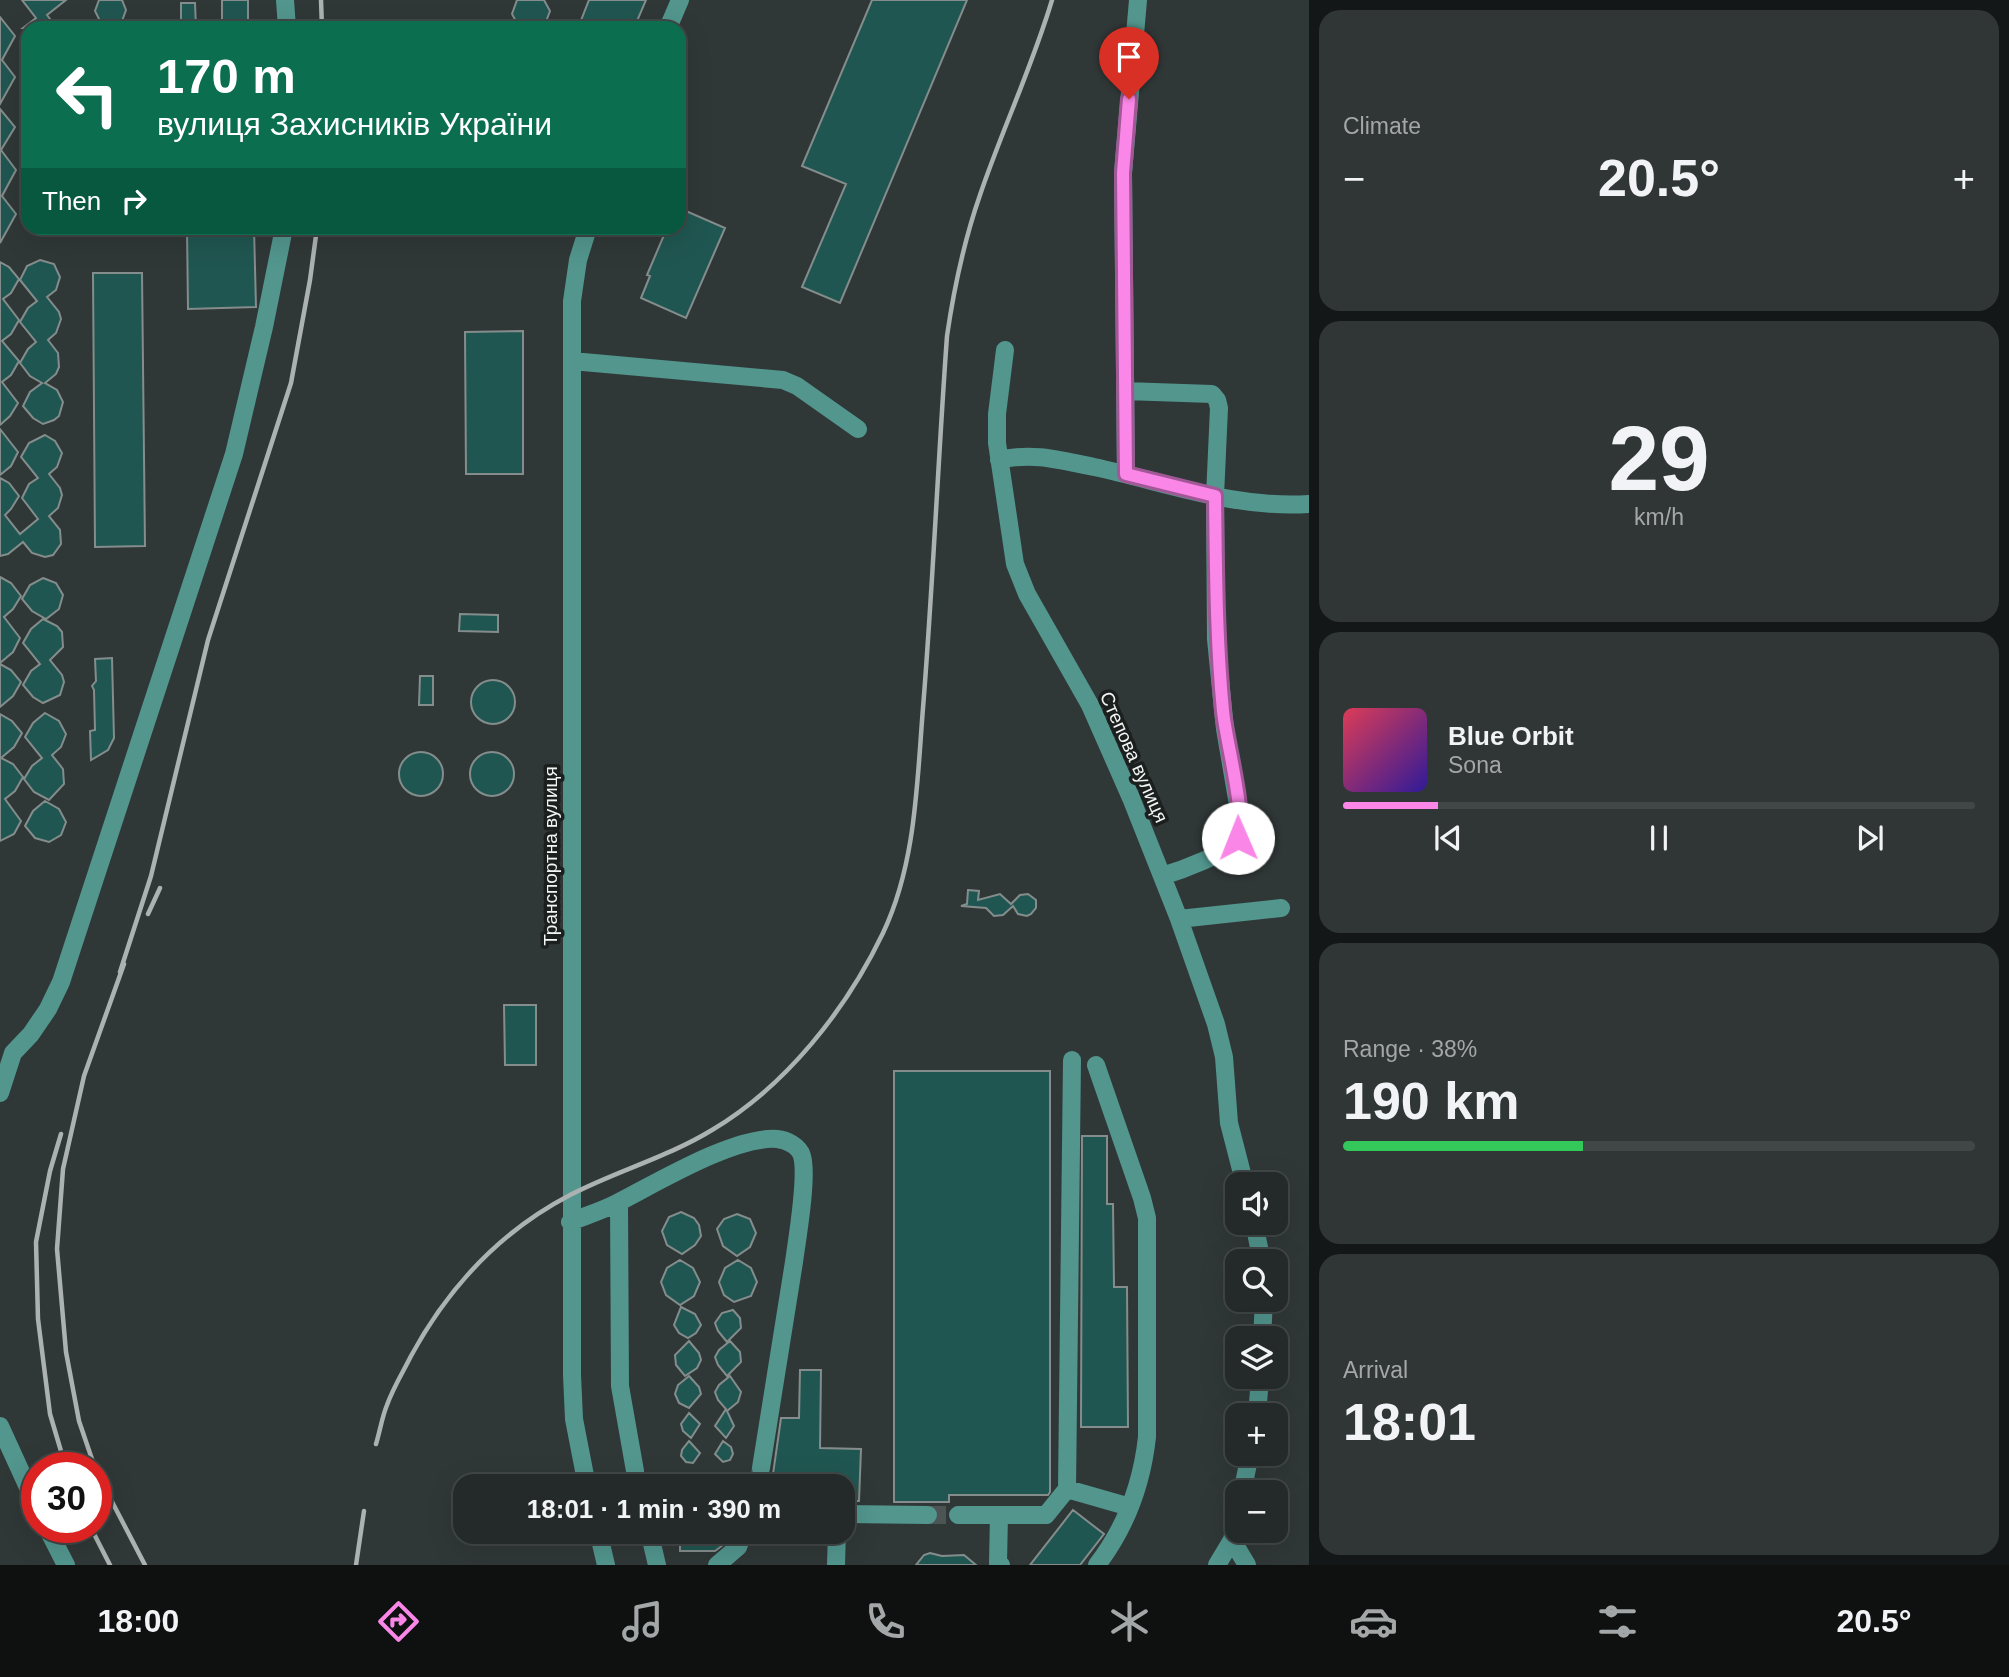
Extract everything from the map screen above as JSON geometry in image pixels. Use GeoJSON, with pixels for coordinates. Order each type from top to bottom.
{"type":"FeatureCollection","features":[{"type":"Feature","properties":{"kind":"street"},"geometry":{"type":"LineString","coordinates":[[285,0],[286,21]]}},
{"type":"Feature","properties":{"kind":"street"},"geometry":{"type":"LineString","coordinates":[[671,21],[680,0]]}},
{"type":"Feature","properties":{"kind":"street"},"geometry":{"type":"LineString","coordinates":[[1126,474],[1123,173],[1138,0]]}},
{"type":"Feature","properties":{"kind":"street"},"geometry":{"type":"LineString","coordinates":[[0,1093],[13,1054],[48,1009],[61,982],[234,454],[283,235]]}},
{"type":"Feature","properties":{"kind":"street","name":"Транспортна вулиця"},"geometry":{"type":"LineString","coordinates":[[585,1474],[574,1419],[570,1222],[572,301],[578,260],[586,235]]}},
{"type":"Feature","properties":{"kind":"street","name":"Степова вулиця"},"geometry":{"type":"LineString","coordinates":[[1005,350],[997,414],[999,460],[1015,564],[1023,584],[1090,705],[1132,798],[1163,876],[1216,1024],[1224,1057],[1229,1123],[1242,1172]]}},
{"type":"Feature","properties":{"kind":"street"},"geometry":{"type":"LineString","coordinates":[[572,361],[783,380],[797,386],[859,429]]}},
{"type":"Feature","properties":{"kind":"street"},"geometry":{"type":"LineString","coordinates":[[1125,391],[1212,394],[1219,408],[1215,496],[1216,639],[1225,729],[1241,831],[1232,845],[1189,868],[1163,876]]}},
{"type":"Feature","properties":{"kind":"street"},"geometry":{"type":"LineString","coordinates":[[999,460],[1020,455],[1037,456],[1215,496],[1269,505],[1309,505]]}},
{"type":"Feature","properties":{"kind":"street"},"geometry":{"type":"LineString","coordinates":[[1179,919],[1281,908]]}},
{"type":"Feature","properties":{"kind":"street"},"geometry":{"type":"LineString","coordinates":[[958,1515],[1046,1515],[1067,1489],[1072,1060]]}},
{"type":"Feature","properties":{"kind":"street"},"geometry":{"type":"LineString","coordinates":[[1096,1065],[1147,1218],[1147,1437],[1139,1484],[1119,1532],[1097,1565]]}},
{"type":"Feature","properties":{"kind":"street"},"geometry":{"type":"LineString","coordinates":[[570,1222],[619,1202],[649,1184],[710,1157],[762,1139],[780,1139],[794,1144],[802,1154],[799,1227],[761,1468]]}},
{"type":"Feature","properties":{"kind":"street"},"geometry":{"type":"LineString","coordinates":[[619,1202],[620,1386],[635,1471]]}},
{"type":"Feature","properties":{"kind":"street"},"geometry":{"type":"LineString","coordinates":[[0,1426],[21,1472]]}},
{"type":"Feature","properties":{"kind":"street"},"geometry":{"type":"LineString","coordinates":[[1067,1489],[1130,1507]]}},
{"type":"Feature","properties":{"kind":"street"},"geometry":{"type":"LineString","coordinates":[[855,1514],[928,1515]]}},
{"type":"Feature","properties":{"kind":"street"},"geometry":{"type":"LineString","coordinates":[[999,1515],[1001,1565]]}},
{"type":"Feature","properties":{"kind":"street"},"geometry":{"type":"LineString","coordinates":[[55,1543],[66,1565]]}},
{"type":"Feature","properties":{"kind":"street"},"geometry":{"type":"LineString","coordinates":[[1217,1565],[1230,1543]]}},
{"type":"Feature","properties":{"kind":"street"},"geometry":{"type":"LineString","coordinates":[[1234,1543],[1247,1565]]}},
{"type":"Feature","properties":{"kind":"street"},"geometry":{"type":"LineString","coordinates":[[601,1544],[606,1565]]}},
{"type":"Feature","properties":{"kind":"street"},"geometry":{"type":"LineString","coordinates":[[652,1544],[657,1565]]}},
{"type":"Feature","properties":{"kind":"street"},"geometry":{"type":"LineString","coordinates":[[717,1565],[739,1544]]}},
{"type":"Feature","properties":{"kind":"street"},"geometry":{"type":"LineString","coordinates":[[836,1565],[837,1544]]}},
{"type":"Feature","properties":{"kind":"building"},"geometry":{"type":"Polygon","coordinates":[[[22,0],[66,0],[47,15],[52,21],[32,21],[36,18],[22,0]]]}},
{"type":"Feature","properties":{"kind":"building"},"geometry":{"type":"Polygon","coordinates":[[[99,0],[122,0],[126,10],[122,21],[100,21],[95,11],[99,0]]]}},
{"type":"Feature","properties":{"kind":"building"},"geometry":{"type":"Polygon","coordinates":[[[222,0],[248,0],[248,21],[222,21],[222,0]]]}},
{"type":"Feature","properties":{"kind":"building"},"geometry":{"type":"Polygon","coordinates":[[[517,0],[544,0],[550,11],[546,21],[516,21],[512,14],[517,0]]]}},
{"type":"Feature","properties":{"kind":"building"},"geometry":{"type":"Polygon","coordinates":[[[589,0],[646,0],[637,21],[581,21],[589,0]]]}},
{"type":"Feature","properties":{"kind":"building"},"geometry":{"type":"Polygon","coordinates":[[[872,0],[967,0],[840,303],[802,287],[846,184],[802,166],[872,0]]]}},
{"type":"Feature","properties":{"kind":"building"},"geometry":{"type":"Polygon","coordinates":[[[181,3],[195,3],[196,21],[181,21],[181,3]]]}},
{"type":"Feature","properties":{"kind":"building"},"geometry":{"type":"Polygon","coordinates":[[[0,17],[15,36],[2,60],[15,77],[0,104],[0,17]]]}},
{"type":"Feature","properties":{"kind":"building"},"geometry":{"type":"Polygon","coordinates":[[[0,109],[15,127],[1,150],[16,170],[2,196],[16,214],[0,243],[0,109]]]}},
{"type":"Feature","properties":{"kind":"building"},"geometry":{"type":"Polygon","coordinates":[[[686,211],[725,228],[686,318],[641,298],[650,276],[647,275],[664,235],[686,235],[686,211]]]}},
{"type":"Feature","properties":{"kind":"building"},"geometry":{"type":"Polygon","coordinates":[[[187,235],[254,235],[256,307],[188,309],[187,235]]]}},
{"type":"Feature","properties":{"kind":"building"},"geometry":{"type":"Polygon","coordinates":[[[40,260],[54,264],[60,277],[56,290],[47,297],[61,319],[56,333],[48,340],[58,353],[59,367],[56,374],[45,383],[57,390],[63,402],[59,416],[43,424],[33,418],[23,406],[30,392],[42,383],[30,376],[20,363],[28,349],[36,342],[20,322],[28,308],[37,301],[20,280],[27,266],[40,260]]]}},
{"type":"Feature","properties":{"kind":"building"},"geometry":{"type":"Polygon","coordinates":[[[0,262],[9,267],[19,279],[11,293],[3,299],[19,320],[11,334],[2,341],[19,361],[11,375],[2,382],[18,403],[0,425],[0,262]]]}},
{"type":"Feature","properties":{"kind":"building"},"geometry":{"type":"Polygon","coordinates":[[[93,273],[142,273],[145,546],[95,547],[93,273]]]}},
{"type":"Feature","properties":{"kind":"building"},"geometry":{"type":"Polygon","coordinates":[[[523,331],[523,474],[466,474],[465,332],[523,331]]]}},
{"type":"Feature","properties":{"kind":"building"},"geometry":{"type":"Polygon","coordinates":[[[0,429],[18,452],[11,466],[0,475],[0,429]]]}},
{"type":"Feature","properties":{"kind":"building"},"geometry":{"type":"Polygon","coordinates":[[[45,435],[55,441],[62,453],[57,467],[49,474],[62,495],[58,508],[49,516],[60,530],[61,544],[53,555],[45,557],[32,553],[23,542],[8,554],[0,556],[0,478],[9,483],[19,496],[5,515],[20,534],[38,519],[22,498],[29,484],[38,478],[21,457],[29,443],[45,435]]]}},
{"type":"Feature","properties":{"kind":"building"},"geometry":{"type":"Polygon","coordinates":[[[0,577],[11,583],[21,596],[4,617],[20,638],[13,652],[0,663],[0,577]]]}},
{"type":"Feature","properties":{"kind":"building"},"geometry":{"type":"Polygon","coordinates":[[[43,578],[56,583],[63,595],[59,609],[46,619],[32,611],[22,599],[30,585],[43,578]]]}},
{"type":"Feature","properties":{"kind":"building"},"geometry":{"type":"Polygon","coordinates":[[[460,614],[498,615],[498,632],[459,631],[460,614]]]}},
{"type":"Feature","properties":{"kind":"building"},"geometry":{"type":"Polygon","coordinates":[[[43,619],[57,626],[62,632],[63,647],[50,660],[64,682],[60,695],[43,703],[33,697],[23,685],[31,671],[40,664],[23,643],[31,629],[43,619]]]}},
{"type":"Feature","properties":{"kind":"building"},"geometry":{"type":"Polygon","coordinates":[[[112,658],[114,738],[108,750],[91,760],[90,731],[95,730],[92,686],[96,681],[95,659],[112,658]]]}},
{"type":"Feature","properties":{"kind":"building"},"geometry":{"type":"Polygon","coordinates":[[[0,664],[11,670],[21,682],[13,696],[0,707],[0,664]]]}},
{"type":"Feature","properties":{"kind":"building"},"geometry":{"type":"Polygon","coordinates":[[[420,676],[433,676],[433,705],[419,705],[420,676]]]}},
{"type":"Feature","properties":{"kind":"building"},"geometry":{"type":"Polygon","coordinates":[[[493,680],[502,681],[509,686],[514,693],[514,711],[509,718],[502,723],[493,724],[484,723],[477,718],[472,711],[471,702],[472,693],[477,686],[484,681],[493,680]]]}},
{"type":"Feature","properties":{"kind":"building"},"geometry":{"type":"Polygon","coordinates":[[[45,713],[59,721],[66,734],[61,747],[52,755],[63,769],[64,784],[49,800],[34,792],[24,779],[32,766],[42,758],[25,737],[33,723],[45,713]]]}},
{"type":"Feature","properties":{"kind":"building"},"geometry":{"type":"Polygon","coordinates":[[[0,714],[12,721],[22,733],[14,747],[1,758],[13,764],[23,777],[15,791],[5,799],[21,821],[14,834],[0,841],[0,714]]]}},
{"type":"Feature","properties":{"kind":"building"},"geometry":{"type":"Polygon","coordinates":[[[421,752],[430,753],[437,758],[442,765],[442,783],[437,790],[430,795],[421,796],[412,795],[405,790],[400,783],[399,774],[400,765],[405,758],[412,753],[421,752]]]}},
{"type":"Feature","properties":{"kind":"building"},"geometry":{"type":"Polygon","coordinates":[[[492,752],[501,753],[508,758],[513,765],[513,783],[508,790],[501,795],[492,796],[483,795],[476,790],[471,783],[470,774],[471,765],[476,758],[483,753],[492,752]]]}},
{"type":"Feature","properties":{"kind":"building"},"geometry":{"type":"Polygon","coordinates":[[[45,801],[59,809],[66,822],[61,835],[49,842],[35,838],[25,826],[33,811],[45,801]]]}},
{"type":"Feature","properties":{"kind":"building"},"geometry":{"type":"Polygon","coordinates":[[[968,890],[979,891],[978,900],[1000,894],[1011,904],[1020,895],[1028,894],[1036,900],[1036,908],[1027,916],[1018,914],[1013,906],[1003,915],[994,916],[986,908],[961,906],[967,904],[968,890]]]}},
{"type":"Feature","properties":{"kind":"building"},"geometry":{"type":"Polygon","coordinates":[[[504,1005],[536,1005],[536,1065],[505,1065],[504,1005]]]}},
{"type":"Feature","properties":{"kind":"building"},"geometry":{"type":"Polygon","coordinates":[[[894,1071],[1050,1071],[1048,1495],[949,1495],[949,1502],[894,1502],[894,1071]]]}},
{"type":"Feature","properties":{"kind":"building"},"geometry":{"type":"Polygon","coordinates":[[[1082,1136],[1107,1136],[1107,1204],[1113,1204],[1114,1287],[1127,1287],[1128,1427],[1081,1427],[1082,1136]]]}},
{"type":"Feature","properties":{"kind":"building"},"geometry":{"type":"Polygon","coordinates":[[[681,1212],[694,1218],[699,1225],[701,1236],[695,1245],[682,1254],[667,1245],[662,1231],[669,1217],[681,1212]]]}},
{"type":"Feature","properties":{"kind":"building"},"geometry":{"type":"Polygon","coordinates":[[[737,1214],[750,1219],[756,1233],[750,1247],[737,1256],[723,1246],[717,1229],[724,1219],[737,1214]]]}},
{"type":"Feature","properties":{"kind":"building"},"geometry":{"type":"Polygon","coordinates":[[[680,1260],[693,1268],[700,1282],[694,1296],[680,1305],[666,1295],[661,1282],[667,1268],[680,1260]]]}},
{"type":"Feature","properties":{"kind":"building"},"geometry":{"type":"Polygon","coordinates":[[[738,1260],[751,1268],[757,1282],[751,1296],[734,1302],[724,1295],[719,1282],[725,1268],[738,1260]]]}},
{"type":"Feature","properties":{"kind":"building"},"geometry":{"type":"Polygon","coordinates":[[[681,1307],[695,1314],[701,1325],[696,1333],[688,1338],[679,1333],[674,1325],[681,1307]]]}},
{"type":"Feature","properties":{"kind":"building"},"geometry":{"type":"Polygon","coordinates":[[[733,1310],[740,1318],[741,1328],[727,1342],[715,1323],[722,1313],[733,1310]]]}},
{"type":"Feature","properties":{"kind":"building"},"geometry":{"type":"Polygon","coordinates":[[[689,1341],[701,1360],[697,1368],[685,1376],[676,1365],[675,1355],[689,1341]]]}},
{"type":"Feature","properties":{"kind":"building"},"geometry":{"type":"Polygon","coordinates":[[[730,1341],[740,1352],[741,1362],[727,1376],[715,1357],[730,1341]]]}},
{"type":"Feature","properties":{"kind":"building"},"geometry":{"type":"Polygon","coordinates":[[[800,1370],[821,1370],[820,1448],[861,1449],[859,1501],[855,1501],[855,1474],[773,1474],[781,1418],[799,1418],[800,1370]]]}},
{"type":"Feature","properties":{"kind":"building"},"geometry":{"type":"Polygon","coordinates":[[[689,1376],[699,1387],[701,1394],[689,1408],[679,1403],[675,1394],[678,1385],[689,1376]]]}},
{"type":"Feature","properties":{"kind":"building"},"geometry":{"type":"Polygon","coordinates":[[[730,1376],[741,1392],[738,1402],[727,1411],[734,1426],[726,1438],[715,1426],[726,1409],[715,1392],[730,1376]]]}},
{"type":"Feature","properties":{"kind":"building"},"geometry":{"type":"Polygon","coordinates":[[[689,1413],[700,1424],[691,1438],[683,1431],[681,1424],[689,1413]]]}},
{"type":"Feature","properties":{"kind":"building"},"geometry":{"type":"Polygon","coordinates":[[[689,1441],[700,1453],[693,1463],[686,1462],[681,1456],[689,1441]]]}},
{"type":"Feature","properties":{"kind":"building"},"geometry":{"type":"Polygon","coordinates":[[[723,1441],[731,1447],[733,1454],[730,1460],[723,1462],[715,1454],[723,1441]]]}},
{"type":"Feature","properties":{"kind":"building"},"geometry":{"type":"Polygon","coordinates":[[[1073,1510],[1104,1534],[1080,1565],[1030,1565],[1073,1510]]]}},
{"type":"Feature","properties":{"kind":"building"},"geometry":{"type":"Polygon","coordinates":[[[680,1544],[723,1544],[715,1551],[680,1551],[680,1544]]]}},
{"type":"Feature","properties":{"kind":"building"},"geometry":{"type":"Polygon","coordinates":[[[930,1553],[942,1556],[964,1555],[976,1565],[916,1565],[924,1555],[930,1553]]]}},
{"type":"Feature","properties":{"kind":"tunnel"},"geometry":{"type":"LineString","coordinates":[[760,1474],[761,1468]]}},
{"type":"Feature","properties":{"kind":"tunnel"},"geometry":{"type":"LineString","coordinates":[[928,1515],[958,1515]]}},
{"type":"Feature","properties":{"kind":"railway"},"geometry":{"type":"LineString","coordinates":[[321,0],[322,21]]}},
{"type":"Feature","properties":{"kind":"railway"},"geometry":{"type":"LineString","coordinates":[[376,1444],[389,1399],[411,1356],[442,1307],[478,1264],[499,1244],[545,1209],[588,1186],[695,1140],[739,1112],[765,1091],[789,1069],[832,1018],[883,933],[902,879],[913,822],[930,615],[947,336],[953,300],[974,212],[1052,0]]}},
{"type":"Feature","properties":{"kind":"railway"},"geometry":{"type":"LineString","coordinates":[[120,972],[151,876],[208,640],[291,383],[316,235]]}},
{"type":"Feature","properties":{"kind":"railway"},"geometry":{"type":"LineString","coordinates":[[148,914],[160,888]]}},
{"type":"Feature","properties":{"kind":"railway"},"geometry":{"type":"LineString","coordinates":[[90,1452],[79,1421],[66,1352],[57,1249],[63,1169],[84,1076],[124,964]]}},
{"type":"Feature","properties":{"kind":"railway"},"geometry":{"type":"LineString","coordinates":[[61,1134],[50,1171],[36,1242],[38,1319],[50,1414],[61,1452]]}},
{"type":"Feature","properties":{"kind":"railway"},"geometry":{"type":"LineString","coordinates":[[112,1502],[145,1565]]}},
{"type":"Feature","properties":{"kind":"railway"},"geometry":{"type":"LineString","coordinates":[[356,1565],[364,1511]]}},
{"type":"Feature","properties":{"kind":"railway"},"geometry":{"type":"LineString","coordinates":[[99,1543],[110,1565]]}},
{"type":"Feature","properties":{"kind":"route"},"geometry":{"type":"LineString","coordinates":[[1129,99],[1123,173],[1126,474],[1215,496],[1216,639],[1225,729],[1241,822],[1238,838]]}}]}
